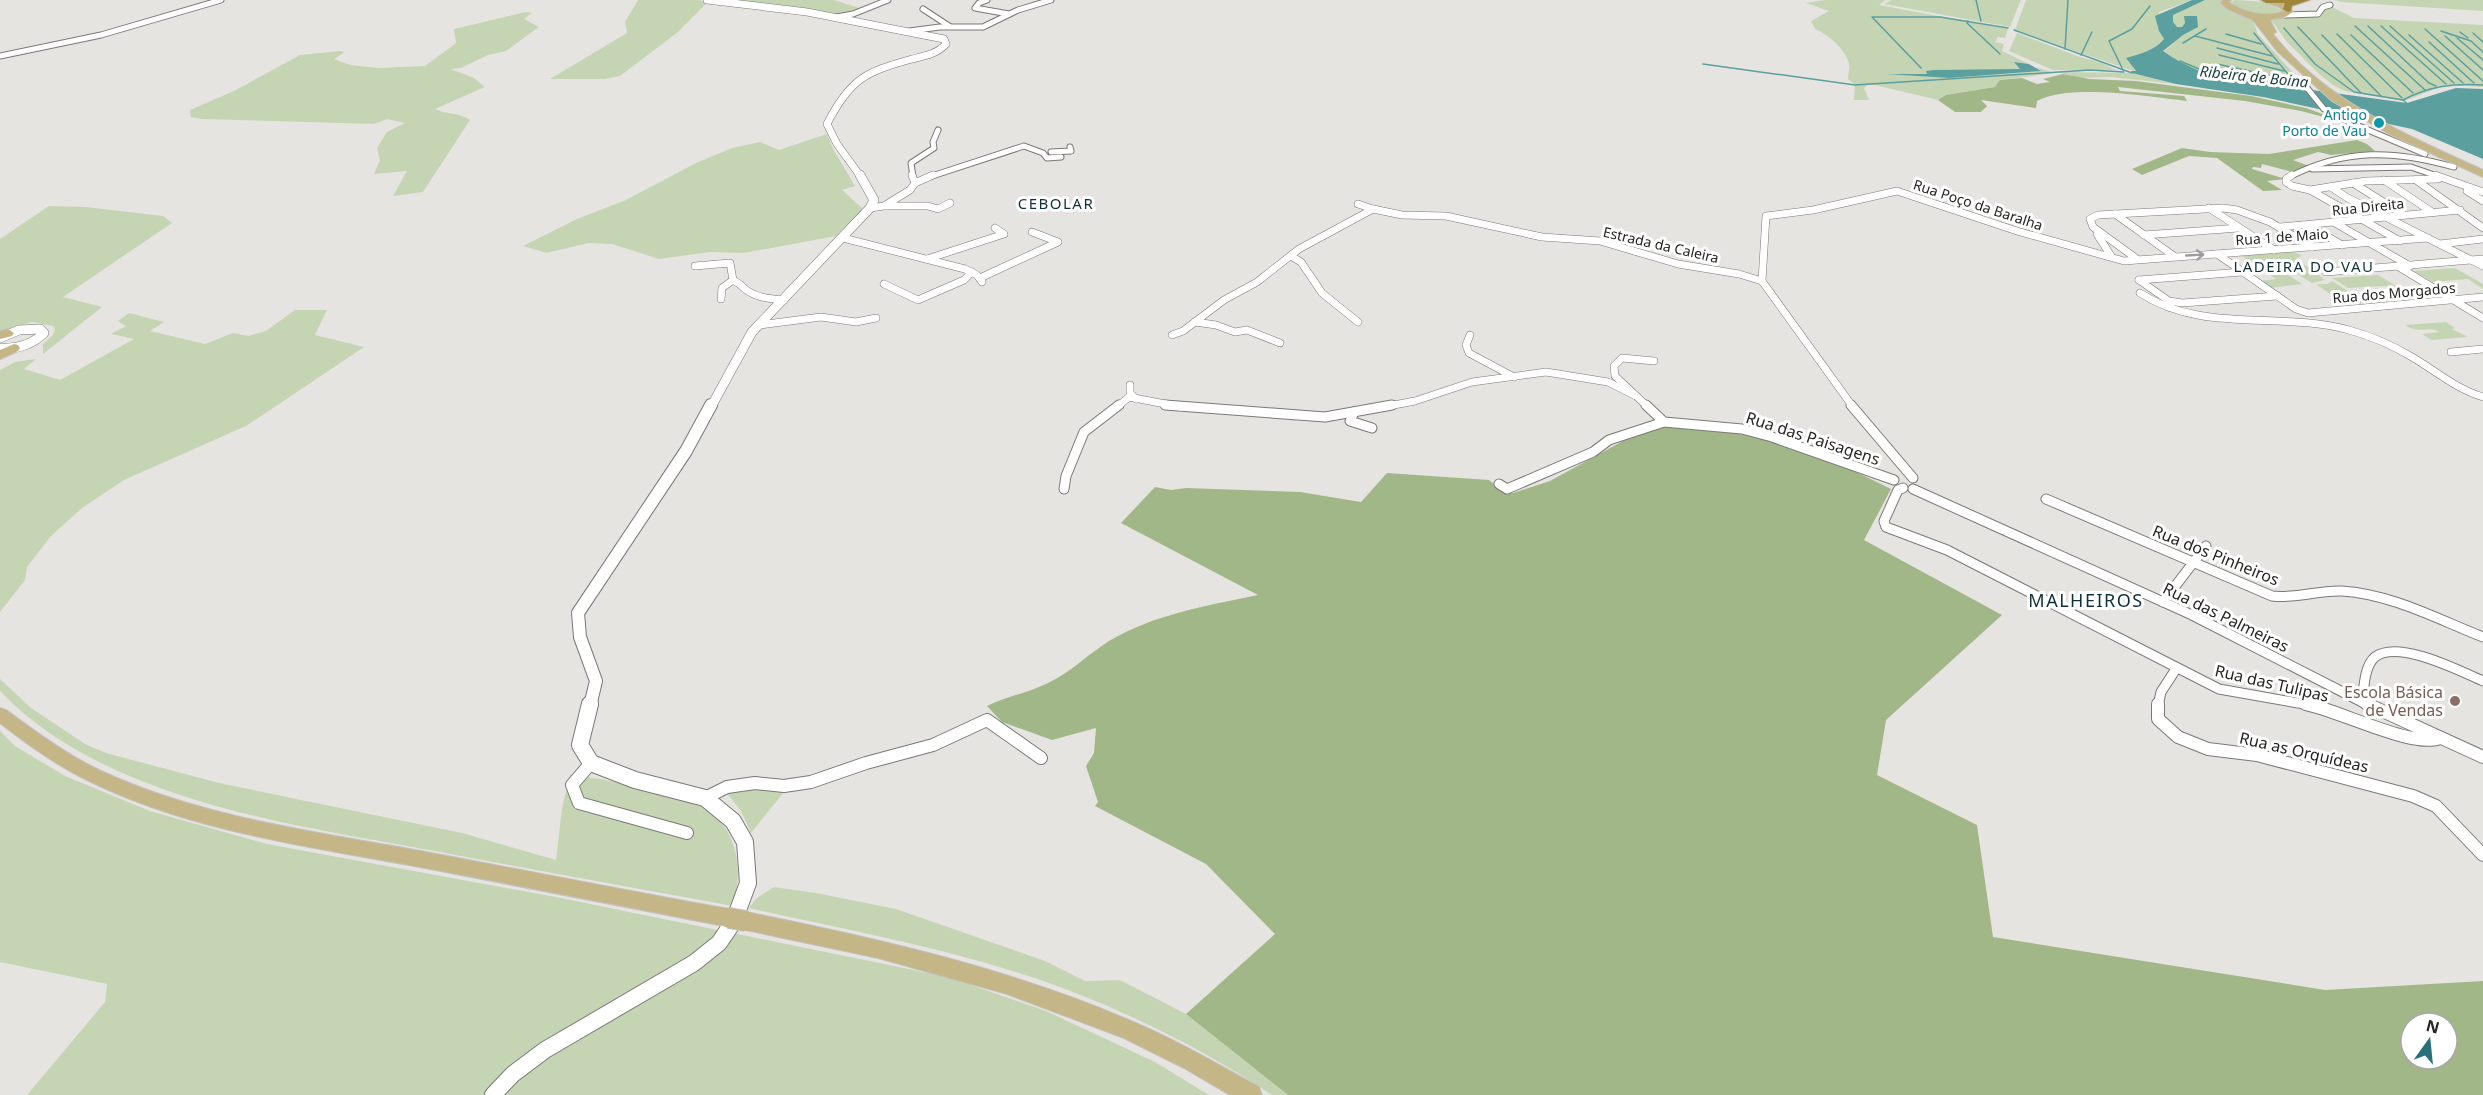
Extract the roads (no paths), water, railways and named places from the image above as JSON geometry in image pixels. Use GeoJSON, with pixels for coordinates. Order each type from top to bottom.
{"type":"FeatureCollection","features":[{"type":"Feature","properties":{"kind":"highway"},"geometry":{"type":"LineString","coordinates":[[2265,0],[2287,8],[2290,3],[2305,0]]}},
{"type":"Feature","properties":{"kind":"main road"},"geometry":{"type":"LineString","coordinates":[[2227,0],[2227,5],[2258,19],[2280,50],[2329,92],[2412,145],[2483,173]]}},
{"type":"Feature","properties":{"kind":"main road"},"geometry":{"type":"LineString","coordinates":[[2287,8],[2265,19],[2273,33],[2329,92]]}},
{"type":"Feature","properties":{"kind":"main road"},"geometry":{"type":"LineString","coordinates":[[2240,11],[2274,16]]}},
{"type":"Feature","properties":{"kind":"main road"},"geometry":{"type":"LineString","coordinates":[[2373,120],[2483,173]]}},
{"type":"Feature","properties":{"kind":"main road"},"geometry":{"type":"LineString","coordinates":[[0,355],[14,348]]}},
{"type":"Feature","properties":{"kind":"main road"},"geometry":{"type":"LineString","coordinates":[[0,714],[31,739],[61,758],[147,797],[196,813],[333,843],[738,919],[912,956],[981,975],[1064,1004],[1181,1054],[1251,1095]]}},
{"type":"Feature","properties":{"kind":"main road"},"geometry":{"type":"LineString","coordinates":[[1126,1030],[1238,1095]]}},
{"type":"Feature","properties":{"kind":"street"},"geometry":{"type":"LineString","coordinates":[[0,56],[101,35],[221,0]]}},
{"type":"Feature","properties":{"kind":"street"},"geometry":{"type":"LineString","coordinates":[[493,1095],[513,1074],[546,1050],[694,963],[718,943],[734,921],[748,882],[745,842],[733,821],[705,798],[634,780],[591,763],[580,745],[596,681],[580,637],[578,613],[686,451],[752,332],[870,208],[874,200],[871,192],[849,162],[827,124],[845,90],[854,81],[880,69],[938,51],[946,44],[944,39],[928,35],[837,17],[707,0]]}},
{"type":"Feature","properties":{"kind":"street"},"geometry":{"type":"LineString","coordinates":[[837,17],[862,11],[888,0]]}},
{"type":"Feature","properties":{"kind":"street"},"geometry":{"type":"LineString","coordinates":[[987,0],[979,3],[975,8],[1009,15]]}},
{"type":"Feature","properties":{"kind":"street"},"geometry":{"type":"LineString","coordinates":[[909,31],[940,27],[982,27],[1051,0]]}},
{"type":"Feature","properties":{"kind":"street"},"geometry":{"type":"LineString","coordinates":[[2287,8],[2307,15],[2318,14],[2323,7],[2330,5]]}},
{"type":"Feature","properties":{"kind":"street"},"geometry":{"type":"LineString","coordinates":[[855,21],[855,17],[862,11]]}},
{"type":"Feature","properties":{"kind":"street"},"geometry":{"type":"LineString","coordinates":[[915,13],[925,11],[951,27]]}},
{"type":"Feature","properties":{"kind":"street"},"geometry":{"type":"LineString","coordinates":[[928,35],[930,30],[940,27]]}},
{"type":"Feature","properties":{"kind":"street"},"geometry":{"type":"LineString","coordinates":[[2304,85],[2324,109],[2335,116],[2412,145]]}},
{"type":"Feature","properties":{"kind":"street"},"geometry":{"type":"LineString","coordinates":[[915,183],[910,171],[911,163],[917,155],[934,148],[933,142],[938,130]]}},
{"type":"Feature","properties":{"kind":"street"},"geometry":{"type":"LineString","coordinates":[[884,206],[910,190],[915,183],[1011,153],[1024,146],[1040,152],[1047,158],[1061,157]]}},
{"type":"Feature","properties":{"kind":"street"},"geometry":{"type":"LineString","coordinates":[[1040,152],[1071,151],[1070,147]]}},
{"type":"Feature","properties":{"kind":"street"},"geometry":{"type":"LineString","coordinates":[[2400,241],[2310,190],[2292,186],[2286,182],[2291,175],[2342,156],[2391,153],[2409,155],[2454,167]]}},
{"type":"Feature","properties":{"kind":"street"},"geometry":{"type":"LineString","coordinates":[[2309,169],[2411,167],[2483,192]]}},
{"type":"Feature","properties":{"kind":"street"},"geometry":{"type":"LineString","coordinates":[[2310,190],[2384,180],[2443,179]]}},
{"type":"Feature","properties":{"kind":"street"},"geometry":{"type":"LineString","coordinates":[[2384,180],[2432,212]]}},
{"type":"Feature","properties":{"kind":"street"},"geometry":{"type":"LineString","coordinates":[[2416,180],[2483,228]]}},
{"type":"Feature","properties":{"kind":"street"},"geometry":{"type":"LineString","coordinates":[[2353,183],[2404,215]]}},
{"type":"Feature","properties":{"kind":"street"},"geometry":{"type":"LineString","coordinates":[[2459,185],[2483,201]]}},
{"type":"Feature","properties":{"kind":"street"},"geometry":{"type":"LineString","coordinates":[[2331,187],[2346,197],[2483,266]]}},
{"type":"Feature","properties":{"kind":"street","name":"Rua Poço da Baralha"},"geometry":{"type":"LineString","coordinates":[[1762,281],[1766,216],[1813,210],[1897,191],[2017,231],[2124,261],[2137,259]]}},
{"type":"Feature","properties":{"kind":"street"},"geometry":{"type":"LineString","coordinates":[[870,208],[928,206],[938,209],[950,203]]}},
{"type":"Feature","properties":{"kind":"street","name":"Estrada da Caleira"},"geometry":{"type":"LineString","coordinates":[[1358,204],[1402,215],[1446,216],[1542,237],[1619,245],[1678,264],[1740,274],[1762,281]]}},
{"type":"Feature","properties":{"kind":"street"},"geometry":{"type":"LineString","coordinates":[[2209,208],[2274,250]]}},
{"type":"Feature","properties":{"kind":"street"},"geometry":{"type":"LineString","coordinates":[[2137,259],[2093,227],[2090,219],[2098,215],[2209,208],[2241,210],[2260,215],[2312,247]]}},
{"type":"Feature","properties":{"kind":"street"},"geometry":{"type":"LineString","coordinates":[[1172,335],[1195,322],[1224,300],[1257,282],[1299,249],[1373,209]]}},
{"type":"Feature","properties":{"kind":"street","name":"Rua Direita"},"geometry":{"type":"LineString","coordinates":[[2280,227],[2460,210]]}},
{"type":"Feature","properties":{"kind":"street"},"geometry":{"type":"LineString","coordinates":[[2115,214],[2174,256]]}},
{"type":"Feature","properties":{"kind":"street"},"geometry":{"type":"LineString","coordinates":[[2335,223],[2410,266]]}},
{"type":"Feature","properties":{"kind":"street"},"geometry":{"type":"LineString","coordinates":[[2308,225],[2342,245]]}},
{"type":"Feature","properties":{"kind":"street"},"geometry":{"type":"LineString","coordinates":[[927,259],[1004,234],[994,228]]}},
{"type":"Feature","properties":{"kind":"street"},"geometry":{"type":"LineString","coordinates":[[2144,235],[2239,228]]}},
{"type":"Feature","properties":{"kind":"street"},"geometry":{"type":"LineString","coordinates":[[2098,231],[2097,234],[2111,256]]}},
{"type":"Feature","properties":{"kind":"street"},"geometry":{"type":"LineString","coordinates":[[843,237],[972,272],[981,280],[1058,242],[1032,232]]}},
{"type":"Feature","properties":{"kind":"street","name":"Rua 1 de Maio"},"geometry":{"type":"LineString","coordinates":[[2137,259],[2428,238]]}},
{"type":"Feature","properties":{"kind":"street"},"geometry":{"type":"LineString","coordinates":[[2440,244],[2483,239]]}},
{"type":"Feature","properties":{"kind":"street"},"geometry":{"type":"LineString","coordinates":[[2217,254],[2277,296]]}},
{"type":"Feature","properties":{"kind":"street"},"geometry":{"type":"LineString","coordinates":[[1291,256],[1308,268],[1317,288],[1358,322]]}},
{"type":"Feature","properties":{"kind":"street"},"geometry":{"type":"LineString","coordinates":[[2326,272],[2483,259]]}},
{"type":"Feature","properties":{"kind":"street"},"geometry":{"type":"LineString","coordinates":[[694,266],[730,263],[733,280],[764,298],[784,300]]}},
{"type":"Feature","properties":{"kind":"street"},"geometry":{"type":"LineString","coordinates":[[2399,267],[2483,318]]}},
{"type":"Feature","properties":{"kind":"street"},"geometry":{"type":"LineString","coordinates":[[884,284],[918,300],[964,280],[972,272]]}},
{"type":"Feature","properties":{"kind":"street"},"geometry":{"type":"LineString","coordinates":[[2242,272],[2139,280],[2169,301],[2192,303],[2277,296]]}},
{"type":"Feature","properties":{"kind":"street"},"geometry":{"type":"LineString","coordinates":[[722,299],[722,288],[733,280]]}},
{"type":"Feature","properties":{"kind":"street"},"geometry":{"type":"LineString","coordinates":[[1762,281],[1841,393],[1893,457],[1912,485]]}},
{"type":"Feature","properties":{"kind":"street"},"geometry":{"type":"LineString","coordinates":[[2155,291],[2140,293],[2159,306],[2209,316],[2253,321],[2308,322],[2373,336],[2412,357],[2468,394],[2483,397]]}},
{"type":"Feature","properties":{"kind":"street","name":"Rua dos Morgados"},"geometry":{"type":"LineString","coordinates":[[2277,296],[2296,309],[2308,313],[2483,297]]}},
{"type":"Feature","properties":{"kind":"street"},"geometry":{"type":"LineString","coordinates":[[2192,303],[2209,316]]}},
{"type":"Feature","properties":{"kind":"street"},"geometry":{"type":"LineString","coordinates":[[759,325],[821,317],[856,322],[876,318]]}},
{"type":"Feature","properties":{"kind":"street"},"geometry":{"type":"LineString","coordinates":[[1195,322],[1216,325],[1235,332],[1247,330],[1280,343]]}},
{"type":"Feature","properties":{"kind":"street"},"geometry":{"type":"LineString","coordinates":[[0,348],[14,348],[38,339],[42,336],[43,330],[28,328],[3,335]]}},
{"type":"Feature","properties":{"kind":"street"},"geometry":{"type":"LineString","coordinates":[[1470,335],[1466,345],[1469,353],[1514,376]]}},
{"type":"Feature","properties":{"kind":"street"},"geometry":{"type":"LineString","coordinates":[[2451,352],[2483,349]]}},
{"type":"Feature","properties":{"kind":"street"},"geometry":{"type":"LineString","coordinates":[[1498,484],[1507,489],[1584,456],[1609,440],[1664,422],[1615,376],[1614,366],[1617,360],[1628,357],[1654,361]]}},
{"type":"Feature","properties":{"kind":"street"},"geometry":{"type":"LineString","coordinates":[[1064,489],[1066,476],[1084,432],[1129,397],[1164,405],[1313,418],[1415,400],[1472,382],[1546,372],[1608,382],[1634,395]]}},
{"type":"Feature","properties":{"kind":"street"},"geometry":{"type":"LineString","coordinates":[[1130,385],[1130,393],[1136,399]]}},
{"type":"Feature","properties":{"kind":"street"},"geometry":{"type":"LineString","coordinates":[[1354,412],[1350,421],[1372,428]]}},
{"type":"Feature","properties":{"kind":"street","name":"Rua das Paisagens"},"geometry":{"type":"LineString","coordinates":[[1664,422],[1742,429],[1895,478]]}},
{"type":"Feature","properties":{"kind":"street"},"geometry":{"type":"LineString","coordinates":[[1893,457],[1895,478]]}},
{"type":"Feature","properties":{"kind":"street"},"geometry":{"type":"LineString","coordinates":[[1895,478],[1912,485]]}},
{"type":"Feature","properties":{"kind":"street"},"geometry":{"type":"LineString","coordinates":[[1895,478],[1912,485]]}},
{"type":"Feature","properties":{"kind":"street","name":"Rua das Palmeiras"},"geometry":{"type":"LineString","coordinates":[[1912,485],[1954,507],[2163,602],[2362,702],[2483,758]]}},
{"type":"Feature","properties":{"kind":"street","name":"Rua das Tulipas"},"geometry":{"type":"LineString","coordinates":[[1912,485],[1898,490],[1884,521],[1886,527],[1947,550],[2176,669],[2219,689],[2316,706],[2403,736],[2433,741],[2440,738]]}},
{"type":"Feature","properties":{"kind":"street","name":"Rua dos Pinheiros"},"geometry":{"type":"LineString","coordinates":[[2046,499],[2258,591],[2285,598],[2339,591],[2383,598],[2483,637]]}},
{"type":"Feature","properties":{"kind":"street"},"geometry":{"type":"LineString","coordinates":[[2163,602],[2206,546]]}},
{"type":"Feature","properties":{"kind":"street"},"geometry":{"type":"LineString","coordinates":[[2362,702],[2368,667],[2375,657],[2386,653],[2417,656],[2483,681]]}},
{"type":"Feature","properties":{"kind":"street","name":"Rua as Orquídeas"},"geometry":{"type":"LineString","coordinates":[[2176,669],[2163,686],[2156,704],[2158,719],[2178,737],[2208,749],[2257,755],[2413,796],[2436,806],[2483,855]]}},
{"type":"Feature","properties":{"kind":"street"},"geometry":{"type":"LineString","coordinates":[[705,798],[727,787],[755,783],[784,786],[811,782],[866,762],[933,745],[987,720],[1041,758]]}},
{"type":"Feature","properties":{"kind":"street"},"geometry":{"type":"LineString","coordinates":[[591,763],[572,785],[579,803],[687,833]]}},
{"type":"Feature","properties":{"kind":"water"},"geometry":{"type":"Polygon","coordinates":[[[2192,0],[2205,0],[2173,15],[2173,22],[2177,27],[2182,27],[2185,23],[2184,16],[2197,16],[2198,27],[2183,35],[2163,51],[2184,64],[2214,76],[2407,103],[2456,88],[2483,89],[2483,159],[2412,129],[2263,97],[2176,84],[2132,73],[2131,71],[2136,71],[2126,58],[2152,49],[2164,39],[2155,16],[2192,0]]]}},
{"type":"Feature","properties":{"kind":"water"},"geometry":{"type":"Polygon","coordinates":[[[2014,62],[2029,64],[2041,71],[1949,78],[1886,74],[1927,74],[1926,71],[1933,70],[2020,69],[2014,62]]]}},
{"type":"Feature","properties":{"kind":"waterway"},"geometry":{"type":"LineString","coordinates":[[1976,0],[1981,21]]}},
{"type":"Feature","properties":{"kind":"waterway"},"geometry":{"type":"LineString","coordinates":[[2065,49],[2068,0]]}},
{"type":"Feature","properties":{"kind":"waterway"},"geometry":{"type":"LineString","coordinates":[[2123,70],[2109,41],[2132,29],[2150,6]]}},
{"type":"Feature","properties":{"kind":"waterway"},"geometry":{"type":"LineString","coordinates":[[1921,68],[1872,17],[1940,17],[1968,21]]}},
{"type":"Feature","properties":{"kind":"waterway"},"geometry":{"type":"LineString","coordinates":[[1968,21],[2008,28]]}},
{"type":"Feature","properties":{"kind":"waterway"},"geometry":{"type":"LineString","coordinates":[[1968,21],[2000,54]]}},
{"type":"Feature","properties":{"kind":"waterway"},"geometry":{"type":"LineString","coordinates":[[2355,26],[2425,90]]}},
{"type":"Feature","properties":{"kind":"waterway"},"geometry":{"type":"LineString","coordinates":[[2368,26],[2429,83],[2436,86]]}},
{"type":"Feature","properties":{"kind":"waterway"},"geometry":{"type":"LineString","coordinates":[[2381,26],[2446,84]]}},
{"type":"Feature","properties":{"kind":"waterway"},"geometry":{"type":"LineString","coordinates":[[2390,26],[2454,83]]}},
{"type":"Feature","properties":{"kind":"waterway"},"geometry":{"type":"LineString","coordinates":[[2298,27],[2361,93]]}},
{"type":"Feature","properties":{"kind":"waterway"},"geometry":{"type":"LineString","coordinates":[[2284,28],[2315,64],[2354,92],[2403,100]]}},
{"type":"Feature","properties":{"kind":"waterway"},"geometry":{"type":"LineString","coordinates":[[2183,43],[2206,29]]}},
{"type":"Feature","properties":{"kind":"waterway"},"geometry":{"type":"LineString","coordinates":[[2425,29],[2483,81]]}},
{"type":"Feature","properties":{"kind":"waterway"},"geometry":{"type":"LineString","coordinates":[[2014,30],[2065,49]]}},
{"type":"Feature","properties":{"kind":"waterway"},"geometry":{"type":"LineString","coordinates":[[2441,31],[2471,41],[2483,52]]}},
{"type":"Feature","properties":{"kind":"waterway"},"geometry":{"type":"LineString","coordinates":[[2081,55],[2092,32]]}},
{"type":"Feature","properties":{"kind":"waterway"},"geometry":{"type":"LineString","coordinates":[[2460,32],[2468,38]]}},
{"type":"Feature","properties":{"kind":"waterway"},"geometry":{"type":"LineString","coordinates":[[2254,33],[2297,85],[2277,83]]}},
{"type":"Feature","properties":{"kind":"waterway"},"geometry":{"type":"LineString","coordinates":[[2473,33],[2483,42]]}},
{"type":"Feature","properties":{"kind":"waterway"},"geometry":{"type":"LineString","coordinates":[[2226,34],[2261,44]]}},
{"type":"Feature","properties":{"kind":"waterway"},"geometry":{"type":"LineString","coordinates":[[2337,34],[2402,98]]}},
{"type":"Feature","properties":{"kind":"waterway"},"geometry":{"type":"LineString","coordinates":[[2322,35],[2381,96]]}},
{"type":"Feature","properties":{"kind":"waterway"},"geometry":{"type":"LineString","coordinates":[[2351,35],[2413,93]]}},
{"type":"Feature","properties":{"kind":"waterway"},"geometry":{"type":"LineString","coordinates":[[2409,35],[2463,83]]}},
{"type":"Feature","properties":{"kind":"waterway"},"geometry":{"type":"LineString","coordinates":[[2195,36],[2272,56]]}},
{"type":"Feature","properties":{"kind":"waterway"},"geometry":{"type":"LineString","coordinates":[[2445,36],[2483,70]]}},
{"type":"Feature","properties":{"kind":"waterway"},"geometry":{"type":"LineString","coordinates":[[2457,38],[2483,60]]}},
{"type":"Feature","properties":{"kind":"waterway"},"geometry":{"type":"LineString","coordinates":[[2429,42],[2474,83]]}},
{"type":"Feature","properties":{"kind":"waterway"},"geometry":{"type":"LineString","coordinates":[[2217,48],[2278,64]]}},
{"type":"Feature","properties":{"kind":"waterway"},"geometry":{"type":"LineString","coordinates":[[2065,49],[2081,55]]}},
{"type":"Feature","properties":{"kind":"waterway"},"geometry":{"type":"LineString","coordinates":[[2081,55],[2123,70]]}},
{"type":"Feature","properties":{"kind":"waterway"},"geometry":{"type":"LineString","coordinates":[[2219,55],[2284,71]]}},
{"type":"Feature","properties":{"kind":"waterway"},"geometry":{"type":"LineString","coordinates":[[2180,61],[2211,74],[2277,83]]}},
{"type":"Feature","properties":{"kind":"waterway"},"geometry":{"type":"LineString","coordinates":[[1703,64],[1855,85],[2090,70],[2124,72]]}},
{"type":"Feature","properties":{"kind":"waterway"},"geometry":{"type":"LineString","coordinates":[[2217,64],[2292,80]]}},
{"type":"Feature","properties":{"kind":"waterway"},"geometry":{"type":"LineString","coordinates":[[2123,70],[2132,73]]}},
{"type":"Feature","properties":{"kind":"waterway"},"geometry":{"type":"LineString","coordinates":[[2277,83],[2280,86]]}},
{"type":"Feature","properties":{"kind":"waterway"},"geometry":{"type":"LineString","coordinates":[[2403,100],[2432,89],[2452,85],[2483,85]]}},
{"type":"Feature","properties":{"kind":"waterway","name":"Ribeira de Boina"},"geometry":{"type":"LineString","coordinates":[[2403,100],[2409,105]]}},
{"type":"Feature","properties":{"kind":"place","name":"Antigo Porto de Vau"},"geometry":{"type":"Point","coordinates":[2379,123]}},
{"type":"Feature","properties":{"kind":"place","name":"Escola Básica de Vendas"},"geometry":{"type":"Point","coordinates":[2455,701]}},
{"type":"Feature","properties":{"kind":"district","name":"CEBOLAR"},"geometry":{"type":"Point","coordinates":[1056,204]}},
{"type":"Feature","properties":{"kind":"district","name":"LADEIRA DO VAU"},"geometry":{"type":"Point","coordinates":[2304,267]}},
{"type":"Feature","properties":{"kind":"district","name":"MALHEIROS"},"geometry":{"type":"Point","coordinates":[2086,601]}}]}
